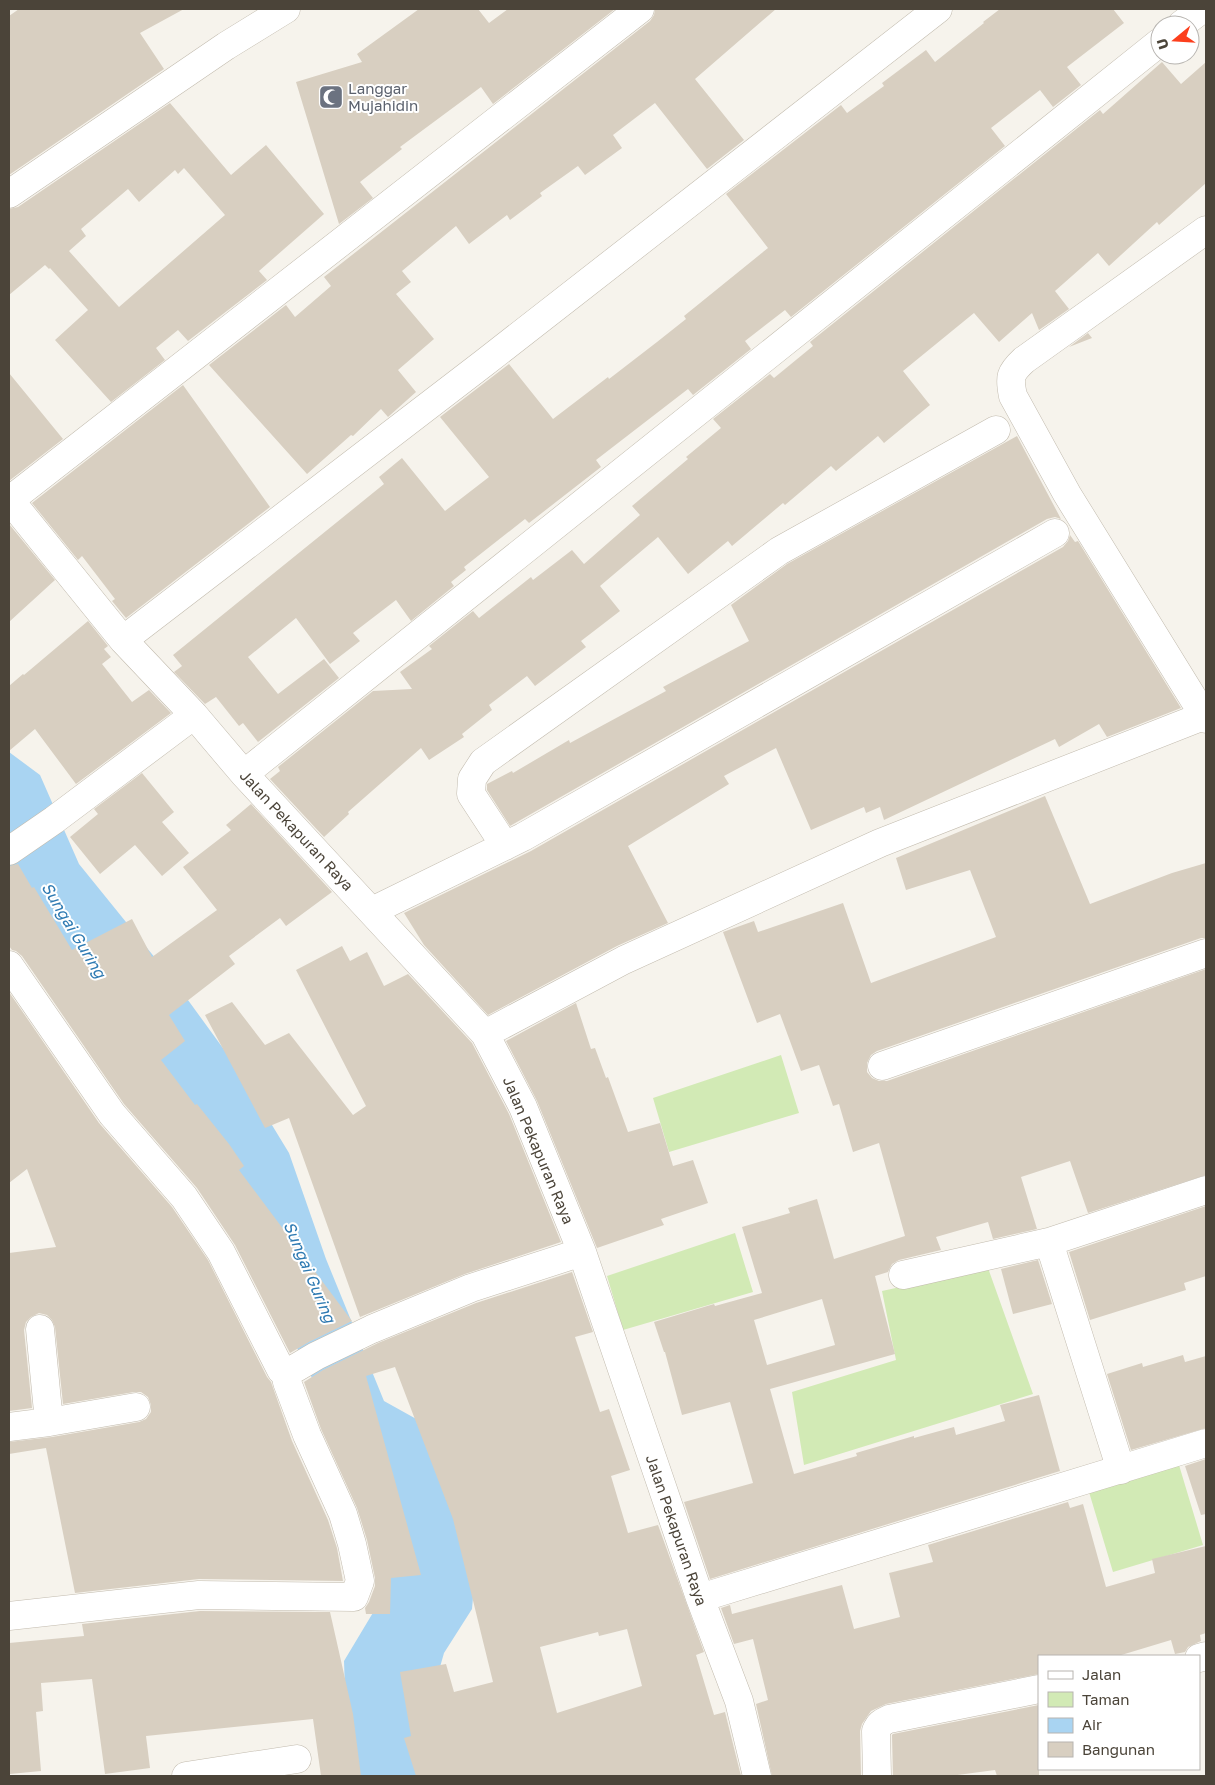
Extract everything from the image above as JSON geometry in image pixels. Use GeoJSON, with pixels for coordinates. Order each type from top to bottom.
{"type":"FeatureCollection","features":[{"type":"Feature","properties":{"kind":"street"},"geometry":{"type":"LineString","coordinates":[[9,194],[226,46],[286,9]]}},
{"type":"Feature","properties":{"kind":"street"},"geometry":{"type":"LineString","coordinates":[[11,506],[640,9]]}},
{"type":"Feature","properties":{"kind":"street"},"geometry":{"type":"LineString","coordinates":[[123,640],[484,363],[938,9]]}},
{"type":"Feature","properties":{"kind":"street"},"geometry":{"type":"LineString","coordinates":[[244,774],[1150,50]]}},
{"type":"Feature","properties":{"kind":"street"},"geometry":{"type":"LineString","coordinates":[[485,1034],[624,960],[880,843],[1205,716],[1067,494],[1013,396],[1010,378],[1013,371],[1024,360],[1206,230]]}},
{"type":"Feature","properties":{"kind":"street"},"geometry":{"type":"LineString","coordinates":[[505,846],[471,794],[472,779],[483,762],[779,551],[996,430]]}},
{"type":"Feature","properties":{"kind":"street","name":"Jalan Pekapuran Raya"},"geometry":{"type":"LineString","coordinates":[[11,506],[123,640],[194,715],[244,774],[485,1034],[523,1106],[582,1252],[700,1598],[739,1701],[757,1776]]}},
{"type":"Feature","properties":{"kind":"street"},"geometry":{"type":"LineString","coordinates":[[372,911],[505,846],[1055,533]]}},
{"type":"Feature","properties":{"kind":"street"},"geometry":{"type":"LineString","coordinates":[[9,851],[54,820],[194,715]]}},
{"type":"Feature","properties":{"kind":"street"},"geometry":{"type":"LineString","coordinates":[[882,1066],[1206,954]]}},
{"type":"Feature","properties":{"kind":"street"},"geometry":{"type":"LineString","coordinates":[[9,965],[112,1114],[184,1198],[221,1252],[281,1370],[285,1372],[287,1382],[308,1435],[343,1514],[360,1581],[354,1597],[199,1595],[9,1616]]}},
{"type":"Feature","properties":{"kind":"street"},"geometry":{"type":"LineString","coordinates":[[903,1276],[1049,1242],[1206,1190]]}},
{"type":"Feature","properties":{"kind":"street"},"geometry":{"type":"LineString","coordinates":[[1049,1242],[1121,1470]]}},
{"type":"Feature","properties":{"kind":"street"},"geometry":{"type":"LineString","coordinates":[[285,1372],[292,1371],[316,1356],[372,1329],[471,1288],[582,1252]]}},
{"type":"Feature","properties":{"kind":"street"},"geometry":{"type":"LineString","coordinates":[[40,1329],[49,1422]]}},
{"type":"Feature","properties":{"kind":"street"},"geometry":{"type":"LineString","coordinates":[[9,1427],[136,1407]]}},
{"type":"Feature","properties":{"kind":"street"},"geometry":{"type":"LineString","coordinates":[[700,1598],[1206,1443]]}},
{"type":"Feature","properties":{"kind":"street"},"geometry":{"type":"LineString","coordinates":[[877,1776],[876,1731],[878,1725],[889,1718],[1038,1689]]}},
{"type":"Feature","properties":{"kind":"street"},"geometry":{"type":"LineString","coordinates":[[186,1776],[297,1759]]}},
{"type":"Feature","properties":{"kind":"green space"},"geometry":{"type":"Polygon","coordinates":[[[781,1055],[799,1113],[669,1152],[653,1098],[781,1055]]]}},
{"type":"Feature","properties":{"kind":"green space"},"geometry":{"type":"Polygon","coordinates":[[[735,1233],[753,1292],[623,1330],[607,1276],[735,1233]]]}},
{"type":"Feature","properties":{"kind":"green space"},"geometry":{"type":"Polygon","coordinates":[[[988,1268],[1033,1394],[804,1465],[792,1392],[896,1360],[882,1291],[988,1268]]]}},
{"type":"Feature","properties":{"kind":"green space"},"geometry":{"type":"Polygon","coordinates":[[[1179,1465],[1203,1545],[1113,1572],[1089,1492],[1179,1465]]]}},
{"type":"Feature","properties":{"kind":"water","name":"Sungai Guring"},"geometry":{"type":"Polygon","coordinates":[[[9,752],[40,775],[79,864],[177,985],[236,1066],[289,1153],[326,1259],[384,1401],[454,1440],[478,1541],[472,1609],[444,1653],[430,1702],[495,1776],[359,1776],[347,1748],[344,1661],[386,1591],[320,1394],[210,1174],[95,1043],[9,913],[9,752]]]}},
{"type":"Feature","properties":{"kind":"building"},"geometry":{"type":"Polygon","coordinates":[[[19,9],[184,9],[140,33],[164,69],[9,175],[9,16],[19,9]]]}},
{"type":"Feature","properties":{"kind":"building"},"geometry":{"type":"Polygon","coordinates":[[[419,9],[478,9],[489,23],[508,9],[615,9],[493,104],[481,87],[400,147],[402,149],[360,182],[373,198],[339,224],[296,82],[362,62],[357,54],[419,9]]]}},
{"type":"Feature","properties":{"kind":"building"},"geometry":{"type":"Polygon","coordinates":[[[655,9],[776,9],[695,79],[744,140],[707,169],[655,103],[613,135],[622,148],[585,175],[578,166],[540,193],[542,196],[510,220],[507,215],[469,244],[456,226],[402,271],[411,282],[396,294],[434,339],[398,370],[416,392],[388,417],[381,409],[353,436],[351,435],[307,474],[209,365],[286,305],[295,317],[331,286],[324,277],[650,21],[655,9]]]}},
{"type":"Feature","properties":{"kind":"building"},"geometry":{"type":"Polygon","coordinates":[[[1000,9],[1113,9],[1124,23],[1067,67],[1081,85],[1053,107],[1040,90],[991,128],[1005,146],[791,317],[785,310],[745,341],[751,349],[693,395],[688,389],[596,460],[601,467],[529,523],[525,519],[464,567],[466,570],[451,582],[454,586],[411,621],[396,600],[353,633],[360,641],[330,664],[296,618],[248,657],[278,694],[324,659],[339,678],[258,742],[243,723],[239,726],[216,697],[205,704],[174,672],[182,666],[173,655],[384,484],[379,477],[402,458],[445,511],[489,477],[440,417],[509,364],[553,419],[608,377],[609,379],[686,319],[684,316],[768,248],[726,194],[841,105],[847,113],[884,86],[882,83],[926,50],[935,62],[1000,9]]]}},
{"type":"Feature","properties":{"kind":"building"},"geometry":{"type":"Polygon","coordinates":[[[1206,62],[1206,183],[1159,225],[1157,222],[1109,266],[1098,253],[1055,291],[1069,309],[1039,330],[1032,313],[999,342],[974,313],[903,371],[930,405],[884,443],[878,436],[836,471],[831,466],[732,546],[728,541],[688,574],[658,537],[600,586],[620,611],[581,641],[586,647],[535,686],[527,676],[489,705],[492,710],[462,734],[464,737],[429,760],[421,748],[348,812],[349,814],[324,837],[270,779],[280,771],[278,767],[373,691],[412,689],[400,672],[432,649],[429,646],[473,611],[479,618],[531,577],[533,580],[572,550],[584,564],[640,515],[632,506],[688,459],[686,457],[721,428],[713,419],[770,374],[774,378],[813,346],[810,342],[1100,110],[1103,114],[1159,65],[1165,65],[1181,84],[1206,62]]]}},
{"type":"Feature","properties":{"kind":"building"},"geometry":{"type":"Polygon","coordinates":[[[170,103],[231,175],[266,145],[324,214],[259,271],[267,280],[188,341],[178,330],[156,348],[165,360],[111,402],[55,340],[88,310],[50,268],[45,265],[9,295],[9,209],[18,207],[170,103]],[[184,168],[178,174],[175,170],[139,202],[128,189],[81,229],[86,236],[69,251],[119,307],[225,215],[184,168]]]}},
{"type":"Feature","properties":{"kind":"building"},"geometry":{"type":"Polygon","coordinates":[[[1088,333],[1092,338],[1069,347],[1088,333]]]}},
{"type":"Feature","properties":{"kind":"building"},"geometry":{"type":"Polygon","coordinates":[[[9,373],[63,439],[9,481],[9,373]]]}},
{"type":"Feature","properties":{"kind":"building"},"geometry":{"type":"Polygon","coordinates":[[[183,385],[270,507],[126,618],[112,601],[115,599],[82,556],[78,560],[32,503],[183,385]]]}},
{"type":"Feature","properties":{"kind":"building"},"geometry":{"type":"Polygon","coordinates":[[[1017,436],[1061,519],[1055,517],[1047,519],[510,826],[487,790],[487,784],[512,771],[513,773],[569,740],[570,743],[666,691],[663,687],[749,641],[731,605],[787,564],[1017,436]]]}},
{"type":"Feature","properties":{"kind":"building"},"geometry":{"type":"Polygon","coordinates":[[[9,524],[55,580],[9,622],[9,524]]]}},
{"type":"Feature","properties":{"kind":"building"},"geometry":{"type":"Polygon","coordinates":[[[1070,535],[1075,542],[1078,541],[1181,708],[1107,737],[1099,724],[1059,747],[1055,739],[884,820],[880,807],[866,813],[864,807],[811,830],[776,748],[724,776],[729,784],[628,846],[668,923],[617,946],[488,1015],[424,945],[404,913],[531,851],[1063,547],[1070,535]]]}},
{"type":"Feature","properties":{"kind":"building"},"geometry":{"type":"Polygon","coordinates":[[[88,621],[108,646],[104,649],[111,657],[102,664],[132,702],[149,690],[171,713],[76,784],[35,729],[9,751],[9,686],[88,621]]]}},
{"type":"Feature","properties":{"kind":"building"},"geometry":{"type":"Polygon","coordinates":[[[142,773],[174,812],[162,822],[189,853],[162,876],[135,845],[100,874],[70,837],[98,814],[94,809],[142,773]]]}},
{"type":"Feature","properties":{"kind":"building"},"geometry":{"type":"Polygon","coordinates":[[[1045,796],[1090,904],[1172,873],[1206,863],[1206,938],[1201,938],[877,1051],[871,1055],[867,1063],[867,1072],[872,1078],[879,1081],[887,1081],[1206,969],[1206,1175],[1088,1213],[1070,1161],[1021,1177],[1037,1229],[993,1239],[988,1222],[936,1237],[941,1250],[899,1260],[892,1264],[888,1272],[875,1276],[895,1354],[770,1389],[794,1474],[857,1456],[856,1453],[914,1436],[914,1438],[954,1427],[956,1435],[1005,1421],[1000,1405],[1039,1395],[1060,1471],[710,1579],[684,1502],[753,1483],[730,1402],[682,1415],[665,1352],[654,1322],[714,1304],[715,1306],[762,1293],[742,1227],[790,1213],[788,1208],[817,1199],[834,1259],[905,1236],[879,1143],[853,1152],[839,1104],[833,1106],[819,1065],[801,1071],[780,1014],[757,1023],[723,932],[754,921],[758,932],[843,903],[871,983],[996,937],[970,870],[906,890],[896,858],[1045,796]],[[822,1299],[754,1320],[767,1365],[835,1345],[822,1299]]]}},
{"type":"Feature","properties":{"kind":"building"},"geometry":{"type":"Polygon","coordinates":[[[251,804],[332,892],[286,926],[280,918],[229,956],[235,964],[169,1015],[185,1041],[161,1060],[195,1105],[197,1104],[229,1144],[244,1166],[239,1170],[352,1321],[290,1353],[235,1245],[197,1188],[124,1104],[22,956],[9,946],[9,866],[18,864],[72,950],[132,919],[152,957],[217,910],[183,867],[231,830],[226,825],[251,804]]]}},
{"type":"Feature","properties":{"kind":"building"},"geometry":{"type":"Polygon","coordinates":[[[342,946],[350,961],[367,952],[384,986],[408,974],[472,1043],[509,1114],[561,1242],[465,1274],[360,1317],[289,1118],[265,1128],[205,1015],[232,1002],[265,1045],[289,1033],[353,1115],[366,1106],[296,970],[342,946]]]}},
{"type":"Feature","properties":{"kind":"building"},"geometry":{"type":"Polygon","coordinates":[[[9,992],[99,1123],[172,1207],[208,1260],[271,1382],[292,1441],[328,1520],[337,1548],[343,1581],[199,1579],[75,1593],[46,1448],[9,1454],[9,1442],[52,1437],[139,1422],[146,1419],[151,1412],[151,1405],[148,1397],[141,1392],[63,1404],[55,1327],[47,1315],[39,1313],[26,1322],[24,1330],[32,1408],[9,1411],[9,1253],[56,1247],[27,1169],[9,1183],[9,992]]]}},
{"type":"Feature","properties":{"kind":"building"},"geometry":{"type":"Polygon","coordinates":[[[576,1003],[591,1049],[595,1048],[606,1078],[608,1077],[628,1132],[660,1123],[673,1166],[693,1160],[708,1203],[661,1219],[664,1225],[597,1248],[537,1101],[506,1041],[576,1003]]]}},
{"type":"Feature","properties":{"kind":"building"},"geometry":{"type":"Polygon","coordinates":[[[1206,1206],[1206,1276],[1184,1283],[1186,1290],[1090,1320],[1069,1252],[1206,1206]]]}},
{"type":"Feature","properties":{"kind":"building"},"geometry":{"type":"Polygon","coordinates":[[[1038,1260],[1052,1304],[1013,1314],[1001,1269],[1038,1260]]]}},
{"type":"Feature","properties":{"kind":"building"},"geometry":{"type":"Polygon","coordinates":[[[572,1272],[593,1332],[575,1337],[600,1412],[609,1409],[630,1470],[611,1476],[628,1533],[658,1525],[704,1652],[696,1655],[714,1715],[725,1712],[741,1776],[416,1776],[404,1738],[411,1736],[400,1672],[446,1664],[454,1692],[493,1682],[453,1519],[395,1367],[366,1376],[421,1575],[391,1578],[390,1614],[366,1614],[365,1608],[375,1586],[367,1540],[357,1508],[321,1429],[304,1382],[323,1370],[378,1343],[476,1303],[572,1272]],[[627,1629],[599,1636],[598,1632],[540,1647],[557,1713],[642,1686],[627,1629]]]}},
{"type":"Feature","properties":{"kind":"building"},"geometry":{"type":"Polygon","coordinates":[[[1183,1355],[1185,1362],[1206,1356],[1206,1428],[1131,1450],[1107,1374],[1142,1363],[1143,1367],[1183,1355]]]}},
{"type":"Feature","properties":{"kind":"building"},"geometry":{"type":"Polygon","coordinates":[[[1206,1459],[1206,1514],[1201,1515],[1185,1466],[1206,1459]]]}},
{"type":"Feature","properties":{"kind":"building"},"geometry":{"type":"Polygon","coordinates":[[[1068,1502],[1070,1508],[1083,1504],[1106,1587],[1155,1573],[1152,1559],[1206,1546],[1206,1633],[1200,1635],[1201,1641],[1188,1647],[1185,1652],[1175,1654],[1171,1640],[1121,1655],[1038,1655],[1038,1674],[886,1704],[871,1711],[862,1724],[860,1731],[861,1776],[772,1776],[756,1704],[768,1700],[753,1639],[734,1644],[721,1608],[730,1605],[732,1614],[842,1585],[854,1629],[900,1617],[889,1573],[933,1562],[928,1545],[1068,1502]]]}},
{"type":"Feature","properties":{"kind":"building"},"geometry":{"type":"Polygon","coordinates":[[[200,1611],[330,1612],[353,1714],[361,1776],[321,1776],[313,1719],[146,1736],[150,1768],[105,1774],[92,1679],[41,1683],[43,1711],[36,1712],[41,1771],[10,1774],[9,1643],[84,1636],[82,1624],[200,1611]]]}},
{"type":"Feature","properties":{"kind":"building"},"geometry":{"type":"Polygon","coordinates":[[[1038,1705],[1039,1776],[997,1776],[995,1770],[950,1776],[893,1776],[893,1734],[1038,1705]]]}},
{"type":"Feature","properties":{"kind":"place","name":"Langgar Mujahidin"},"geometry":{"type":"Point","coordinates":[331,97]}}]}
